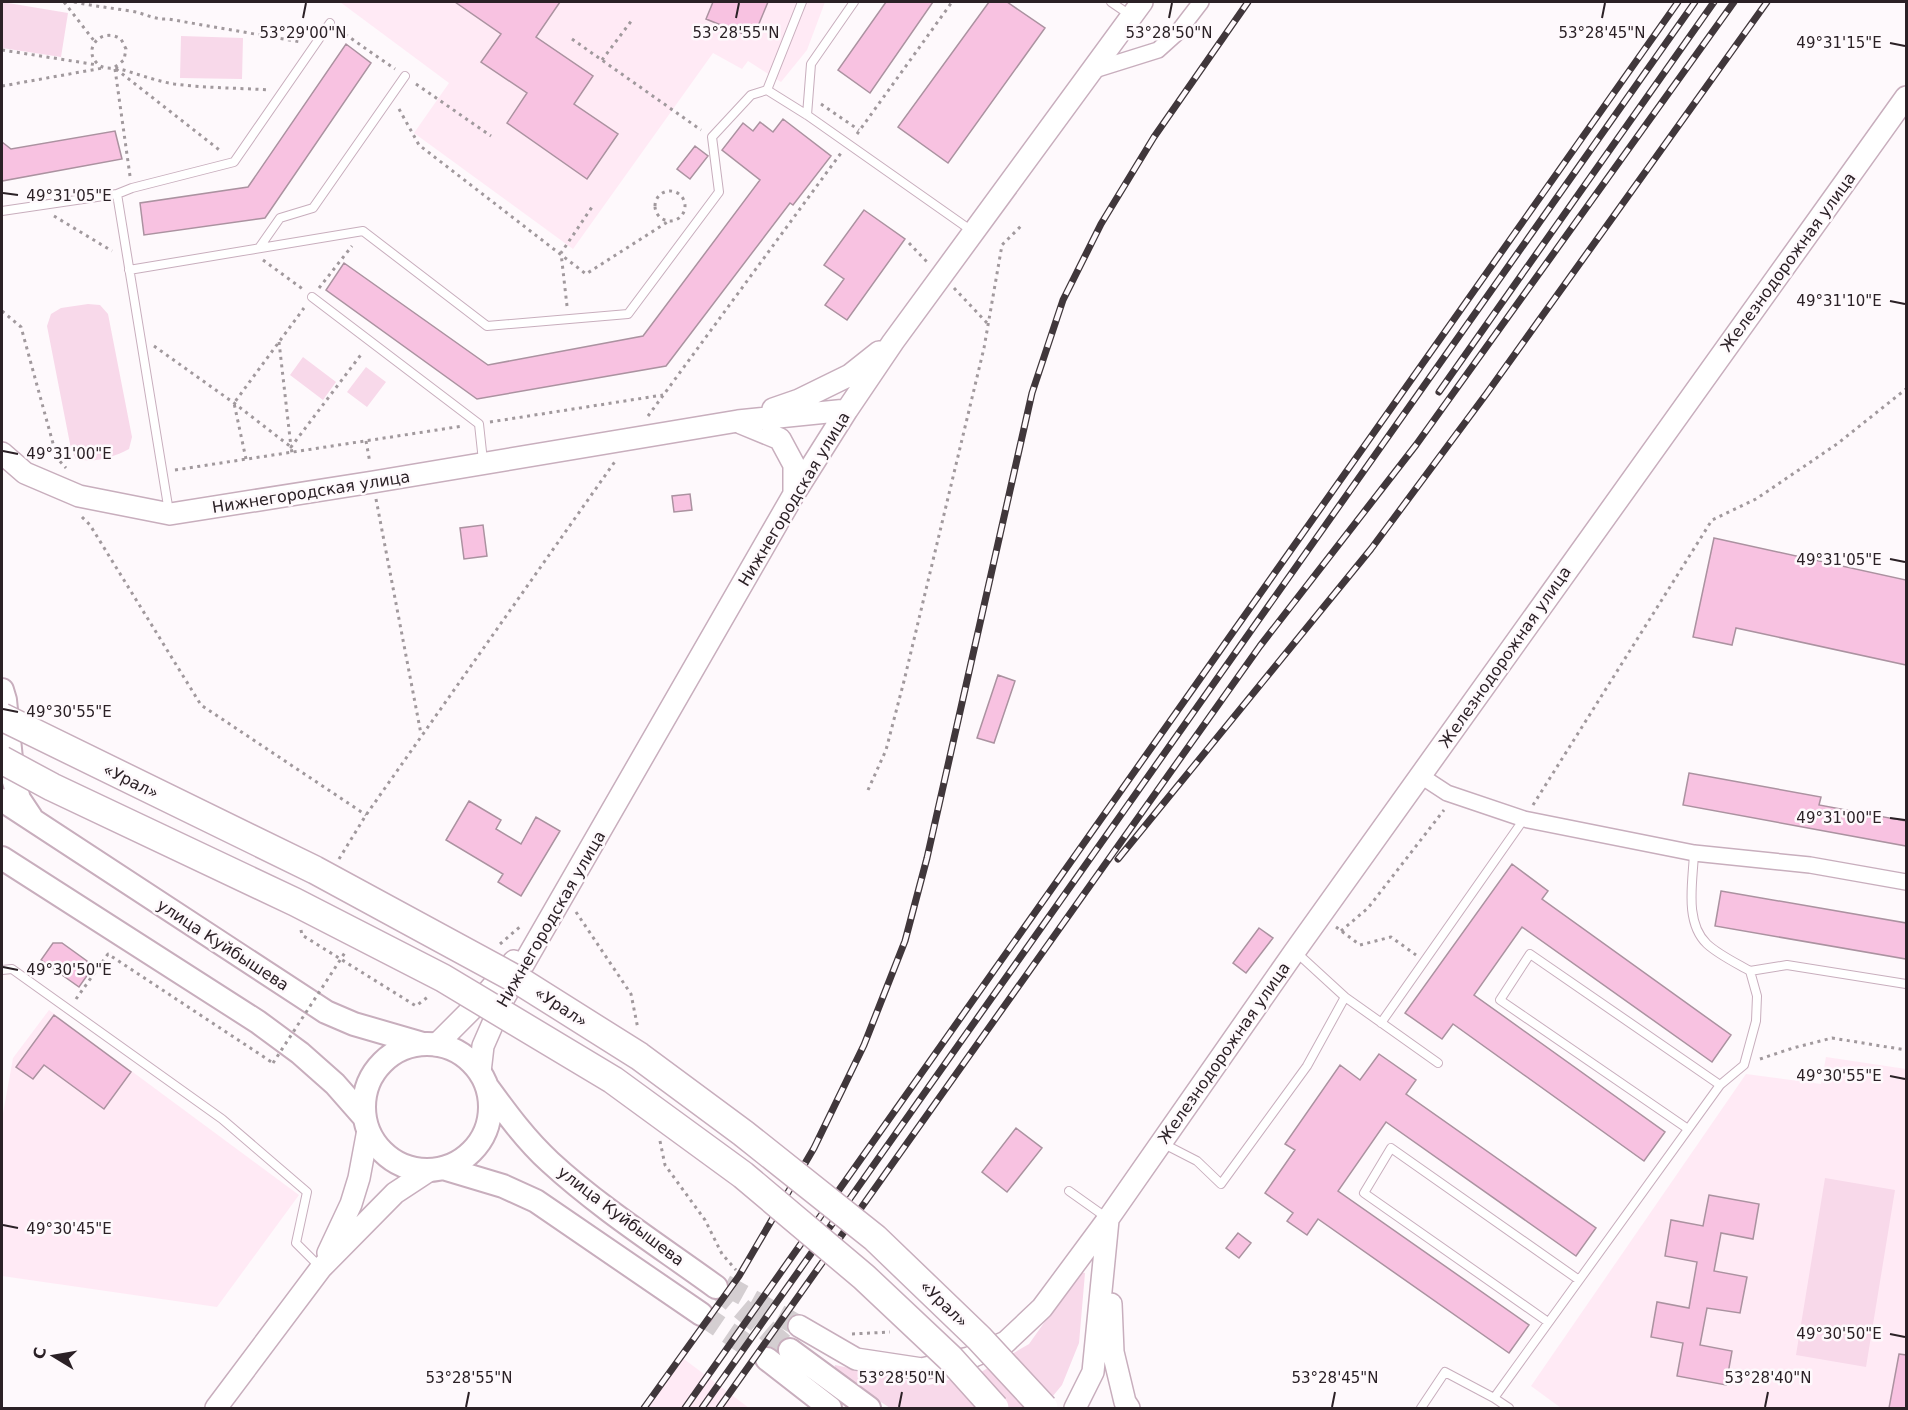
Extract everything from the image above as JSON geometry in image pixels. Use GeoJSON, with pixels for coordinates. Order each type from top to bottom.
{"type":"FeatureCollection","features":[{"type":"Feature","properties":{"kind":"highway","name":"«Урал»"},"geometry":{"type":"LineString","coordinates":[[2,717],[315,870],[523,983],[639,1056],[743,1133],[875,1238],[979,1338],[1044,1408]]}},
{"type":"Feature","properties":{"kind":"highway"},"geometry":{"type":"LineString","coordinates":[[2,760],[52,787],[295,902],[443,978],[614,1080],[743,1175],[864,1277],[950,1359],[995,1408]]}},
{"type":"Feature","properties":{"kind":"main road","name":"Нижнегородская улица"},"geometry":{"type":"LineString","coordinates":[[482,1078],[483,1046],[504,998],[794,494],[893,342],[1137,9]]}},
{"type":"Feature","properties":{"kind":"main road","name":"Железнодорожная улица"},"geometry":{"type":"LineString","coordinates":[[799,1326],[856,1359],[922,1370],[969,1359],[1006,1342],[1042,1308],[1108,1219],[1295,951],[1906,97]]}},
{"type":"Feature","properties":{"kind":"main road"},"geometry":{"type":"LineString","coordinates":[[738,421],[799,400],[850,375],[893,342]]}},
{"type":"Feature","properties":{"kind":"main road"},"geometry":{"type":"LineString","coordinates":[[738,421],[847,410]]}},
{"type":"Feature","properties":{"kind":"main road","name":"Нижнегородская улица"},"geometry":{"type":"LineString","coordinates":[[2,453],[25,473],[80,496],[170,514],[738,421]]}},
{"type":"Feature","properties":{"kind":"main road"},"geometry":{"type":"LineString","coordinates":[[738,421],[780,440],[794,465],[794,494]]}},
{"type":"Feature","properties":{"kind":"main road","name":"улица Куйбышева"},"geometry":{"type":"LineString","coordinates":[[2,690],[13,778],[19,799],[33,821]]}},
{"type":"Feature","properties":{"kind":"main road","name":"улица Куйбышева"},"geometry":{"type":"LineString","coordinates":[[2,800],[326,1012],[354,1024],[430,1044]]}},
{"type":"Feature","properties":{"kind":"main road"},"geometry":{"type":"LineString","coordinates":[[2,858],[258,1022],[300,1053],[335,1084],[366,1123],[378,1147],[392,1160],[417,1170],[437,1169]]}},
{"type":"Feature","properties":{"kind":"main road"},"geometry":{"type":"LineString","coordinates":[[430,1044],[480,1001],[551,917]]}},
{"type":"Feature","properties":{"kind":"main road"},"geometry":{"type":"LineString","coordinates":[[216,1408],[321,1268],[396,1193],[437,1169],[466,1156],[483,1136],[490,1110],[489,1097],[482,1078],[461,1054],[449,1048],[430,1044],[398,1051],[378,1067],[366,1091],[366,1123],[359,1178],[351,1204],[321,1268]]}},
{"type":"Feature","properties":{"kind":"main road","name":"улица Куйбышева"},"geometry":{"type":"LineString","coordinates":[[482,1078],[517,1128],[549,1162],[673,1256],[726,1281]]}},
{"type":"Feature","properties":{"kind":"main road","name":"улица Куйбышева"},"geometry":{"type":"LineString","coordinates":[[437,1169],[503,1186],[536,1201],[701,1314]]}},
{"type":"Feature","properties":{"kind":"main road"},"geometry":{"type":"LineString","coordinates":[[1075,1408],[1093,1372],[1108,1219]]}},
{"type":"Feature","properties":{"kind":"main road"},"geometry":{"type":"LineString","coordinates":[[1108,1219],[1113,1352],[1125,1402],[1129,1408]]}},
{"type":"Feature","properties":{"kind":"main road"},"geometry":{"type":"LineString","coordinates":[[790,1350],[869,1408]]}},
{"type":"Feature","properties":{"kind":"main road"},"geometry":{"type":"LineString","coordinates":[[767,1359],[830,1408]]}},
{"type":"Feature","properties":{"kind":"street"},"geometry":{"type":"LineString","coordinates":[[1091,71],[1158,50],[1178,32],[1201,2]]}},
{"type":"Feature","properties":{"kind":"street"},"geometry":{"type":"LineString","coordinates":[[1421,776],[1447,793],[1524,819],[1694,853],[1810,865],[1906,882]]}},
{"type":"Feature","properties":{"kind":"lane"},"geometry":{"type":"LineString","coordinates":[[767,90],[802,2]]}},
{"type":"Feature","properties":{"kind":"lane"},"geometry":{"type":"LineString","coordinates":[[807,115],[811,64],[854,2]]}},
{"type":"Feature","properties":{"kind":"lane"},"geometry":{"type":"LineString","coordinates":[[1111,2],[1137,9]]}},
{"type":"Feature","properties":{"kind":"lane"},"geometry":{"type":"LineString","coordinates":[[2,211],[117,194],[132,188],[234,162],[330,23]]}},
{"type":"Feature","properties":{"kind":"lane"},"geometry":{"type":"LineString","coordinates":[[259,248],[279,218],[313,208],[405,76]]}},
{"type":"Feature","properties":{"kind":"lane"},"geometry":{"type":"LineString","coordinates":[[129,270],[363,231],[487,326],[628,314],[719,192],[712,138],[751,95],[767,90],[807,115],[973,232]]}},
{"type":"Feature","properties":{"kind":"lane"},"geometry":{"type":"LineString","coordinates":[[117,194],[170,514]]}},
{"type":"Feature","properties":{"kind":"lane"},"geometry":{"type":"LineString","coordinates":[[312,297],[479,424],[484,464]]}},
{"type":"Feature","properties":{"kind":"lane"},"geometry":{"type":"LineString","coordinates":[[1381,1023],[1524,819]]}},
{"type":"Feature","properties":{"kind":"lane"},"geometry":{"type":"LineString","coordinates":[[1494,1398],[1720,1085],[1744,1065],[1756,1021],[1757,996],[1750,971],[1705,942],[1694,924],[1692,902],[1694,853]]}},
{"type":"Feature","properties":{"kind":"lane"},"geometry":{"type":"LineString","coordinates":[[1295,951],[1345,997],[1438,1063]]}},
{"type":"Feature","properties":{"kind":"lane"},"geometry":{"type":"LineString","coordinates":[[1688,1129],[1500,1000],[1530,954],[1720,1085]]}},
{"type":"Feature","properties":{"kind":"lane"},"geometry":{"type":"LineString","coordinates":[[1750,971],[1787,965],[1906,984]]}},
{"type":"Feature","properties":{"kind":"lane"},"geometry":{"type":"LineString","coordinates":[[2,970],[12,969],[222,1119],[307,1192],[296,1244],[321,1268]]}},
{"type":"Feature","properties":{"kind":"lane"},"geometry":{"type":"LineString","coordinates":[[1161,1143],[1197,1161],[1221,1184],[1307,1066],[1345,997]]}},
{"type":"Feature","properties":{"kind":"lane"},"geometry":{"type":"LineString","coordinates":[[1548,1322],[1364,1193],[1391,1148],[1579,1280]]}},
{"type":"Feature","properties":{"kind":"lane"},"geometry":{"type":"LineString","coordinates":[[1069,1191],[1108,1219]]}},
{"type":"Feature","properties":{"kind":"lane"},"geometry":{"type":"LineString","coordinates":[[1421,1408],[1445,1372],[1509,1408]]}},
{"type":"Feature","properties":{"kind":"path"},"geometry":{"type":"LineString","coordinates":[[63,2],[95,42]]}},
{"type":"Feature","properties":{"kind":"path"},"geometry":{"type":"LineString","coordinates":[[74,2],[100,8],[133,11],[156,19],[168,19],[315,45]]}},
{"type":"Feature","properties":{"kind":"path"},"geometry":{"type":"LineString","coordinates":[[335,865],[366,814],[630,439],[952,2]]}},
{"type":"Feature","properties":{"kind":"path"},"geometry":{"type":"LineString","coordinates":[[603,60],[632,20]]}},
{"type":"Feature","properties":{"kind":"path"},"geometry":{"type":"LineString","coordinates":[[330,23],[491,136]]}},
{"type":"Feature","properties":{"kind":"path"},"geometry":{"type":"LineString","coordinates":[[100,66],[93,58],[95,42],[110,34],[121,39],[126,49],[126,55],[120,65],[115,68]]}},
{"type":"Feature","properties":{"kind":"path"},"geometry":{"type":"LineString","coordinates":[[572,39],[712,138]]}},
{"type":"Feature","properties":{"kind":"path"},"geometry":{"type":"LineString","coordinates":[[2,50],[105,68]]}},
{"type":"Feature","properties":{"kind":"path"},"geometry":{"type":"LineString","coordinates":[[115,68],[234,162]]}},
{"type":"Feature","properties":{"kind":"path"},"geometry":{"type":"LineString","coordinates":[[115,68],[132,188]]}},
{"type":"Feature","properties":{"kind":"path"},"geometry":{"type":"LineString","coordinates":[[2,86],[115,68],[172,84],[283,91]]}},
{"type":"Feature","properties":{"kind":"path"},"geometry":{"type":"LineString","coordinates":[[405,76],[399,110],[418,146],[586,274],[669,221],[679,218],[684,212],[685,204],[682,196],[676,191],[668,190],[660,193],[654,207],[657,215],[669,221]]}},
{"type":"Feature","properties":{"kind":"path"},"geometry":{"type":"LineString","coordinates":[[809,94],[859,130]]}},
{"type":"Feature","properties":{"kind":"path"},"geometry":{"type":"LineString","coordinates":[[37,206],[127,260]]}},
{"type":"Feature","properties":{"kind":"path"},"geometry":{"type":"LineString","coordinates":[[568,320],[561,253],[592,207]]}},
{"type":"Feature","properties":{"kind":"path"},"geometry":{"type":"LineString","coordinates":[[868,790],[886,750],[907,669],[984,348],[1002,245],[1021,226]]}},
{"type":"Feature","properties":{"kind":"path"},"geometry":{"type":"LineString","coordinates":[[246,459],[234,403],[363,231]]}},
{"type":"Feature","properties":{"kind":"path"},"geometry":{"type":"LineString","coordinates":[[249,249],[312,297]]}},
{"type":"Feature","properties":{"kind":"path"},"geometry":{"type":"LineString","coordinates":[[2,311],[21,327],[57,458],[84,486],[74,509],[90,525],[201,705],[366,814]]}},
{"type":"Feature","properties":{"kind":"path"},"geometry":{"type":"LineString","coordinates":[[140,336],[291,447]]}},
{"type":"Feature","properties":{"kind":"path"},"geometry":{"type":"LineString","coordinates":[[279,342],[291,453]]}},
{"type":"Feature","properties":{"kind":"path"},"geometry":{"type":"LineString","coordinates":[[291,447],[371,342]]}},
{"type":"Feature","properties":{"kind":"path"},"geometry":{"type":"LineString","coordinates":[[1524,819],[1712,520],[1756,499],[1810,463],[1906,388]]}},
{"type":"Feature","properties":{"kind":"path"},"geometry":{"type":"LineString","coordinates":[[162,472],[663,395]]}},
{"type":"Feature","properties":{"kind":"path"},"geometry":{"type":"LineString","coordinates":[[366,441],[421,736]]}},
{"type":"Feature","properties":{"kind":"path"},"geometry":{"type":"LineString","coordinates":[[1341,931],[1368,908],[1455,796]]}},
{"type":"Feature","properties":{"kind":"path"},"geometry":{"type":"LineString","coordinates":[[1321,917],[1360,945],[1392,937],[1424,961]]}},
{"type":"Feature","properties":{"kind":"path"},"geometry":{"type":"LineString","coordinates":[[69,1009],[108,954],[273,1063],[352,942]]}},
{"type":"Feature","properties":{"kind":"path"},"geometry":{"type":"LineString","coordinates":[[1744,1065],[1793,1048],[1832,1038],[1906,1050]]}},
{"type":"Feature","properties":{"kind":"path"},"geometry":{"type":"LineString","coordinates":[[722,1254],[726,1281]]}},
{"type":"Feature","properties":{"kind":"path"},"geometry":{"type":"LineString","coordinates":[[845,1334],[890,1332]]}},
{"type":"Feature","properties":{"kind":"shaded area"},"geometry":{"type":"Polygon","coordinates":[[[2,2],[68,13],[61,57],[2,48],[2,2]]]}},
{"type":"Feature","properties":{"kind":"shaded area"},"geometry":{"type":"Polygon","coordinates":[[[340,2],[825,2],[807,50],[781,82],[748,61],[742,69],[713,53],[573,249],[414,133],[449,83],[340,2]]]}},
{"type":"Feature","properties":{"kind":"shaded area"},"geometry":{"type":"Polygon","coordinates":[[[181,36],[243,38],[242,79],[180,78],[181,36]]]}},
{"type":"Feature","properties":{"kind":"shaded area"},"geometry":{"type":"Polygon","coordinates":[[[88,304],[100,305],[108,314],[132,437],[129,449],[97,460],[76,459],[71,449],[47,326],[51,314],[61,308],[88,304]]]}},
{"type":"Feature","properties":{"kind":"shaded area"},"geometry":{"type":"Polygon","coordinates":[[[303,357],[336,382],[323,400],[290,375],[303,357]]]}},
{"type":"Feature","properties":{"kind":"shaded area"},"geometry":{"type":"Polygon","coordinates":[[[366,367],[386,382],[367,407],[347,392],[366,367]]]}},
{"type":"Feature","properties":{"kind":"shaded area"},"geometry":{"type":"Polygon","coordinates":[[[49,1010],[299,1195],[217,1307],[2,1276],[2,1119],[13,1058],[49,1010]]]}},
{"type":"Feature","properties":{"kind":"shaded area"},"geometry":{"type":"Polygon","coordinates":[[[1826,1057],[1906,1069],[1906,1408],[1561,1408],[1531,1386],[1746,1074],[1821,1084],[1826,1057]]]}},
{"type":"Feature","properties":{"kind":"shaded area"},"geometry":{"type":"Polygon","coordinates":[[[1825,1178],[1895,1190],[1866,1367],[1796,1355],[1825,1178]]]}},
{"type":"Feature","properties":{"kind":"shaded area"},"geometry":{"type":"Polygon","coordinates":[[[1080,1272],[1085,1273],[1079,1343],[1062,1385],[1043,1408],[890,1408],[834,1371],[835,1365],[929,1385],[981,1372],[1029,1344],[1080,1272]]]}},
{"type":"Feature","properties":{"kind":"shaded area"},"geometry":{"type":"Polygon","coordinates":[[[680,1356],[749,1408],[644,1408],[680,1356]]]}},
{"type":"Feature","properties":{"kind":"building"},"geometry":{"type":"Polygon","coordinates":[[[455,2],[560,2],[536,37],[593,76],[574,104],[618,134],[587,179],[507,123],[527,93],[481,62],[501,34],[455,2]]]}},
{"type":"Feature","properties":{"kind":"building"},"geometry":{"type":"Polygon","coordinates":[[[713,2],[768,2],[753,38],[706,19],[713,2]]]}},
{"type":"Feature","properties":{"kind":"building"},"geometry":{"type":"Polygon","coordinates":[[[886,2],[933,2],[870,93],[838,70],[886,2]]]}},
{"type":"Feature","properties":{"kind":"building"},"geometry":{"type":"Polygon","coordinates":[[[989,2],[1007,2],[1045,28],[948,163],[898,127],[989,2]]]}},
{"type":"Feature","properties":{"kind":"building"},"geometry":{"type":"Polygon","coordinates":[[[346,44],[371,63],[265,218],[144,235],[140,203],[248,187],[346,44]]]}},
{"type":"Feature","properties":{"kind":"building"},"geometry":{"type":"Polygon","coordinates":[[[783,119],[831,156],[793,205],[790,203],[666,366],[477,399],[326,290],[344,263],[488,365],[643,336],[760,180],[722,150],[743,123],[753,131],[760,122],[773,132],[783,119]]]}},
{"type":"Feature","properties":{"kind":"building"},"geometry":{"type":"Polygon","coordinates":[[[115,131],[122,159],[2,181],[2,142],[11,149],[115,131]]]}},
{"type":"Feature","properties":{"kind":"building"},"geometry":{"type":"Polygon","coordinates":[[[695,146],[708,156],[690,179],[677,169],[695,146]]]}},
{"type":"Feature","properties":{"kind":"building"},"geometry":{"type":"Polygon","coordinates":[[[864,210],[905,239],[847,320],[825,305],[844,279],[824,265],[864,210]]]}},
{"type":"Feature","properties":{"kind":"building"},"geometry":{"type":"Polygon","coordinates":[[[690,494],[692,510],[674,512],[672,496],[690,494]]]}},
{"type":"Feature","properties":{"kind":"building"},"geometry":{"type":"Polygon","coordinates":[[[483,525],[487,556],[464,559],[460,528],[483,525]]]}},
{"type":"Feature","properties":{"kind":"building"},"geometry":{"type":"Polygon","coordinates":[[[1714,538],[1906,580],[1906,665],[1736,628],[1732,645],[1693,637],[1714,538]]]}},
{"type":"Feature","properties":{"kind":"building"},"geometry":{"type":"Polygon","coordinates":[[[998,675],[1015,681],[994,743],[977,738],[998,675]]]}},
{"type":"Feature","properties":{"kind":"building"},"geometry":{"type":"Polygon","coordinates":[[[1689,773],[1821,797],[1819,805],[1906,821],[1906,846],[1683,805],[1689,773]]]}},
{"type":"Feature","properties":{"kind":"building"},"geometry":{"type":"Polygon","coordinates":[[[469,801],[501,820],[496,829],[521,844],[536,817],[560,831],[521,896],[498,882],[503,874],[446,840],[469,801]]]}},
{"type":"Feature","properties":{"kind":"building"},"geometry":{"type":"Polygon","coordinates":[[[1512,864],[1548,891],[1542,899],[1731,1035],[1712,1062],[1522,927],[1474,995],[1665,1132],[1644,1161],[1453,1024],[1442,1039],[1405,1013],[1512,864]]]}},
{"type":"Feature","properties":{"kind":"building"},"geometry":{"type":"Polygon","coordinates":[[[1721,891],[1906,923],[1906,959],[1715,926],[1721,891]]]}},
{"type":"Feature","properties":{"kind":"building"},"geometry":{"type":"Polygon","coordinates":[[[1259,928],[1273,938],[1246,973],[1233,963],[1259,928]]]}},
{"type":"Feature","properties":{"kind":"building"},"geometry":{"type":"Polygon","coordinates":[[[53,943],[62,943],[87,961],[91,970],[79,987],[41,960],[53,943]]]}},
{"type":"Feature","properties":{"kind":"building"},"geometry":{"type":"Polygon","coordinates":[[[54,1015],[131,1072],[104,1109],[44,1065],[33,1079],[16,1067],[54,1015]]]}},
{"type":"Feature","properties":{"kind":"building"},"geometry":{"type":"Polygon","coordinates":[[[1379,1054],[1416,1080],[1406,1094],[1596,1228],[1576,1256],[1386,1122],[1338,1191],[1529,1325],[1509,1353],[1318,1219],[1307,1235],[1287,1221],[1293,1213],[1265,1193],[1295,1150],[1285,1144],[1340,1065],[1360,1080],[1379,1054]]]}},
{"type":"Feature","properties":{"kind":"building"},"geometry":{"type":"Polygon","coordinates":[[[1016,1128],[1042,1148],[1007,1192],[982,1172],[1016,1128]]]}},
{"type":"Feature","properties":{"kind":"building"},"geometry":{"type":"Polygon","coordinates":[[[1709,1195],[1759,1204],[1753,1239],[1721,1233],[1714,1271],[1747,1277],[1740,1313],[1707,1308],[1700,1345],[1732,1351],[1726,1385],[1677,1376],[1683,1343],[1651,1337],[1657,1302],[1689,1308],[1697,1262],[1665,1256],[1671,1220],[1703,1226],[1709,1195]]]}},
{"type":"Feature","properties":{"kind":"building"},"geometry":{"type":"Polygon","coordinates":[[[1238,1233],[1251,1243],[1239,1258],[1226,1248],[1238,1233]]]}},
{"type":"Feature","properties":{"kind":"building"},"geometry":{"type":"Polygon","coordinates":[[[1899,1354],[1906,1355],[1906,1408],[1889,1408],[1899,1354]]]}},
{"type":"Feature","properties":{"kind":"tunnel"},"geometry":{"type":"LineString","coordinates":[[725,1285],[799,1326]]}},
{"type":"Feature","properties":{"kind":"tunnel"},"geometry":{"type":"LineString","coordinates":[[716,1287],[790,1350]]}},
{"type":"Feature","properties":{"kind":"tunnel"},"geometry":{"type":"LineString","coordinates":[[701,1314],[767,1359]]}},
{"type":"Feature","properties":{"kind":"railway"},"geometry":{"type":"LineString","coordinates":[[644,1408],[739,1276],[814,1148],[864,1045],[905,941],[927,858],[1032,393],[1063,300],[1101,224],[1154,137],[1248,2]]}},
{"type":"Feature","properties":{"kind":"railway"},"geometry":{"type":"LineString","coordinates":[[685,1408],[1678,2]]}},
{"type":"Feature","properties":{"kind":"railway"},"geometry":{"type":"LineString","coordinates":[[702,1408],[1695,2]]}},
{"type":"Feature","properties":{"kind":"railway"},"geometry":{"type":"LineString","coordinates":[[1439,392],[1714,2]]}},
{"type":"Feature","properties":{"kind":"railway"},"geometry":{"type":"LineString","coordinates":[[719,1408],[1260,646],[1416,445],[1734,2]]}},
{"type":"Feature","properties":{"kind":"railway"},"geometry":{"type":"LineString","coordinates":[[1118,859],[1371,549],[1487,393],[1767,2]]}}]}
